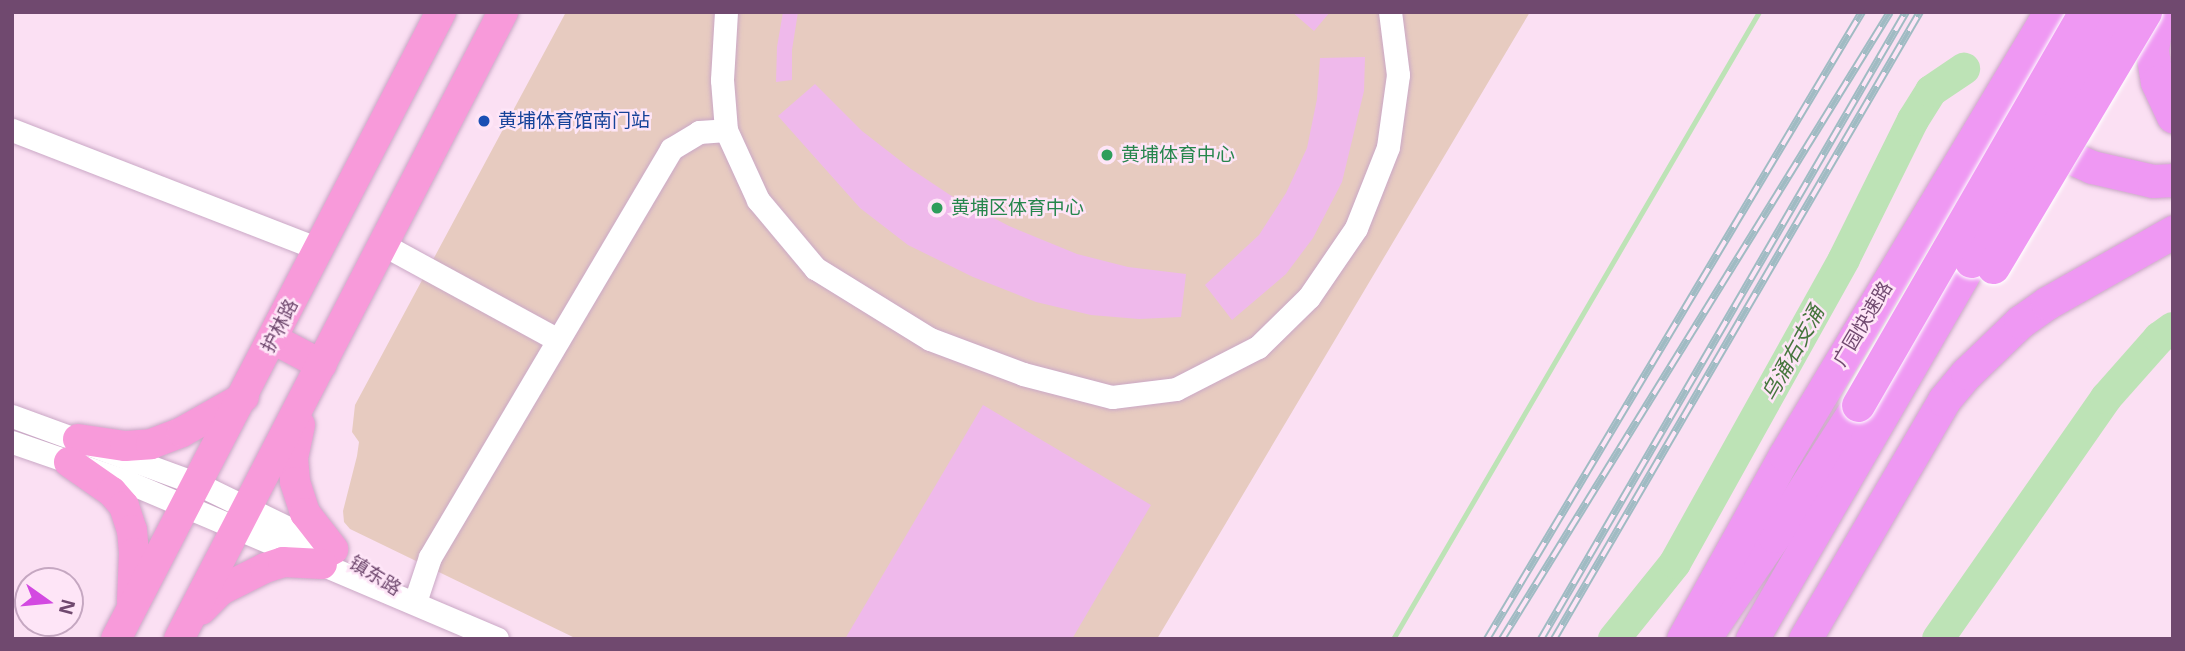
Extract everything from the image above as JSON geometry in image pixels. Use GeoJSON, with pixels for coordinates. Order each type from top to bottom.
{"type":"FeatureCollection","features":[{"type":"Feature","properties":{"kind":"highway"},"geometry":{"type":"LineString","coordinates":[[2050,12],[2032,82],[2033,108],[2041,129],[2065,155],[2092,167],[2132,178],[2173,180]]}},
{"type":"Feature","properties":{"kind":"highway","name":"广园快速路"},"geometry":{"type":"LineString","coordinates":[[1683,639],[1785,454],[2050,12]]}},
{"type":"Feature","properties":{"kind":"highway"},"geometry":{"type":"LineString","coordinates":[[1703,639],[1774,536],[1858,405],[2085,12]]}},
{"type":"Feature","properties":{"kind":"highway"},"geometry":{"type":"LineString","coordinates":[[1982,264],[2117,12]]}},
{"type":"Feature","properties":{"kind":"highway"},"geometry":{"type":"LineString","coordinates":[[1752,639],[1920,348],[1982,264],[2146,12]]}},
{"type":"Feature","properties":{"kind":"highway"},"geometry":{"type":"LineString","coordinates":[[2158,12],[2152,51],[2157,82],[2173,117]]}},
{"type":"Feature","properties":{"kind":"highway"},"geometry":{"type":"LineString","coordinates":[[1805,639],[1944,400],[1967,373],[2020,322],[2047,303],[2173,232]]}},
{"type":"Feature","properties":{"kind":"main road","name":"护林路"},"geometry":{"type":"LineString","coordinates":[[116,639],[244,397],[441,12]]}},
{"type":"Feature","properties":{"kind":"main road"},"geometry":{"type":"LineString","coordinates":[[183,632],[503,12]]}},
{"type":"Feature","properties":{"kind":"main road"},"geometry":{"type":"LineString","coordinates":[[273,340],[322,365]]}},
{"type":"Feature","properties":{"kind":"main road"},"geometry":{"type":"LineString","coordinates":[[183,632],[222,590],[241,577],[283,562],[327,557],[305,513],[295,482],[293,458],[308,393]]}},
{"type":"Feature","properties":{"kind":"main road"},"geometry":{"type":"LineString","coordinates":[[74,450],[151,444],[182,432],[244,397]]}},
{"type":"Feature","properties":{"kind":"main road"},"geometry":{"type":"LineString","coordinates":[[74,450],[124,506],[132,530],[134,553],[132,608]]}},
{"type":"Feature","properties":{"kind":"street"},"geometry":{"type":"LineString","coordinates":[[726,12],[722,80],[726,130],[758,200],[815,268],[930,339],[1023,374],[1112,397],[1176,389],[1258,348],[1309,297],[1356,228],[1388,148],[1398,75],[1390,12]]}},
{"type":"Feature","properties":{"kind":"street"},"geometry":{"type":"LineString","coordinates":[[12,130],[319,249]]}},
{"type":"Feature","properties":{"kind":"street"},"geometry":{"type":"LineString","coordinates":[[415,601],[430,557],[671,149],[699,132],[726,130]]}},
{"type":"Feature","properties":{"kind":"street"},"geometry":{"type":"LineString","coordinates":[[384,244],[558,340]]}},
{"type":"Feature","properties":{"kind":"street","name":"镇东路"},"geometry":{"type":"LineString","coordinates":[[12,416],[74,450],[242,517],[497,639]]}},
{"type":"Feature","properties":{"kind":"street","name":"镇东路"},"geometry":{"type":"LineString","coordinates":[[12,442],[74,450]]}},
{"type":"Feature","properties":{"kind":"shaded area","name":"黄埔区体育中心"},"geometry":{"type":"Polygon","coordinates":[[[566,12],[1530,12],[1157,639],[577,639],[350,529],[344,522],[343,511],[359,442],[352,432],[355,405],[566,12]]]}},
{"type":"Feature","properties":{"kind":"building"},"geometry":{"type":"Polygon","coordinates":[[[783,12],[798,12],[792,50],[792,80],[776,82],[777,47],[783,12]]]}},
{"type":"Feature","properties":{"kind":"building"},"geometry":{"type":"Polygon","coordinates":[[[1292,12],[1330,12],[1314,31],[1292,12]]]}},
{"type":"Feature","properties":{"kind":"building"},"geometry":{"type":"Polygon","coordinates":[[[1365,57],[1364,91],[1342,182],[1313,238],[1286,274],[1232,320],[1205,285],[1259,235],[1286,193],[1307,148],[1317,99],[1320,58],[1365,57]]]}},
{"type":"Feature","properties":{"kind":"building"},"geometry":{"type":"Polygon","coordinates":[[[815,84],[862,131],[911,169],[950,195],[1009,226],[1077,254],[1128,267],[1186,274],[1181,317],[1139,319],[1091,315],[1036,302],[973,277],[908,245],[860,208],[778,116],[815,84]]]}},
{"type":"Feature","properties":{"kind":"building"},"geometry":{"type":"Polygon","coordinates":[[[983,405],[1151,505],[1072,639],[845,639],[983,405]]]}},
{"type":"Feature","properties":{"kind":"waterway"},"geometry":{"type":"LineString","coordinates":[[1393,639],[1759,12]]}},
{"type":"Feature","properties":{"kind":"waterway","name":"乌涌右支涌"},"geometry":{"type":"LineString","coordinates":[[1614,639],[1675,563],[1844,259],[1913,120],[1931,91],[1964,69]]}},
{"type":"Feature","properties":{"kind":"waterway","name":"乌涌右支涌"},"geometry":{"type":"LineString","coordinates":[[1938,639],[2106,398],[2159,338],[2173,328]]}},
{"type":"Feature","properties":{"kind":"railway"},"geometry":{"type":"LineString","coordinates":[[1487,639],[1862,12]]}},
{"type":"Feature","properties":{"kind":"railway"},"geometry":{"type":"LineString","coordinates":[[1502,639],[1890,12]]}},
{"type":"Feature","properties":{"kind":"railway"},"geometry":{"type":"LineString","coordinates":[[1541,639],[1906,12]]}},
{"type":"Feature","properties":{"kind":"railway"},"geometry":{"type":"LineString","coordinates":[[1554,639],[1920,12]]}},
{"type":"Feature","properties":{"kind":"place","name":"黄埔体育馆南门站"},"geometry":{"type":"Point","coordinates":[484,121]}},
{"type":"Feature","properties":{"kind":"place","name":"黄埔体育中心"},"geometry":{"type":"Point","coordinates":[1107,155]}},
{"type":"Feature","properties":{"kind":"place","name":"黄埔区体育中心"},"geometry":{"type":"Point","coordinates":[937,208]}}]}
